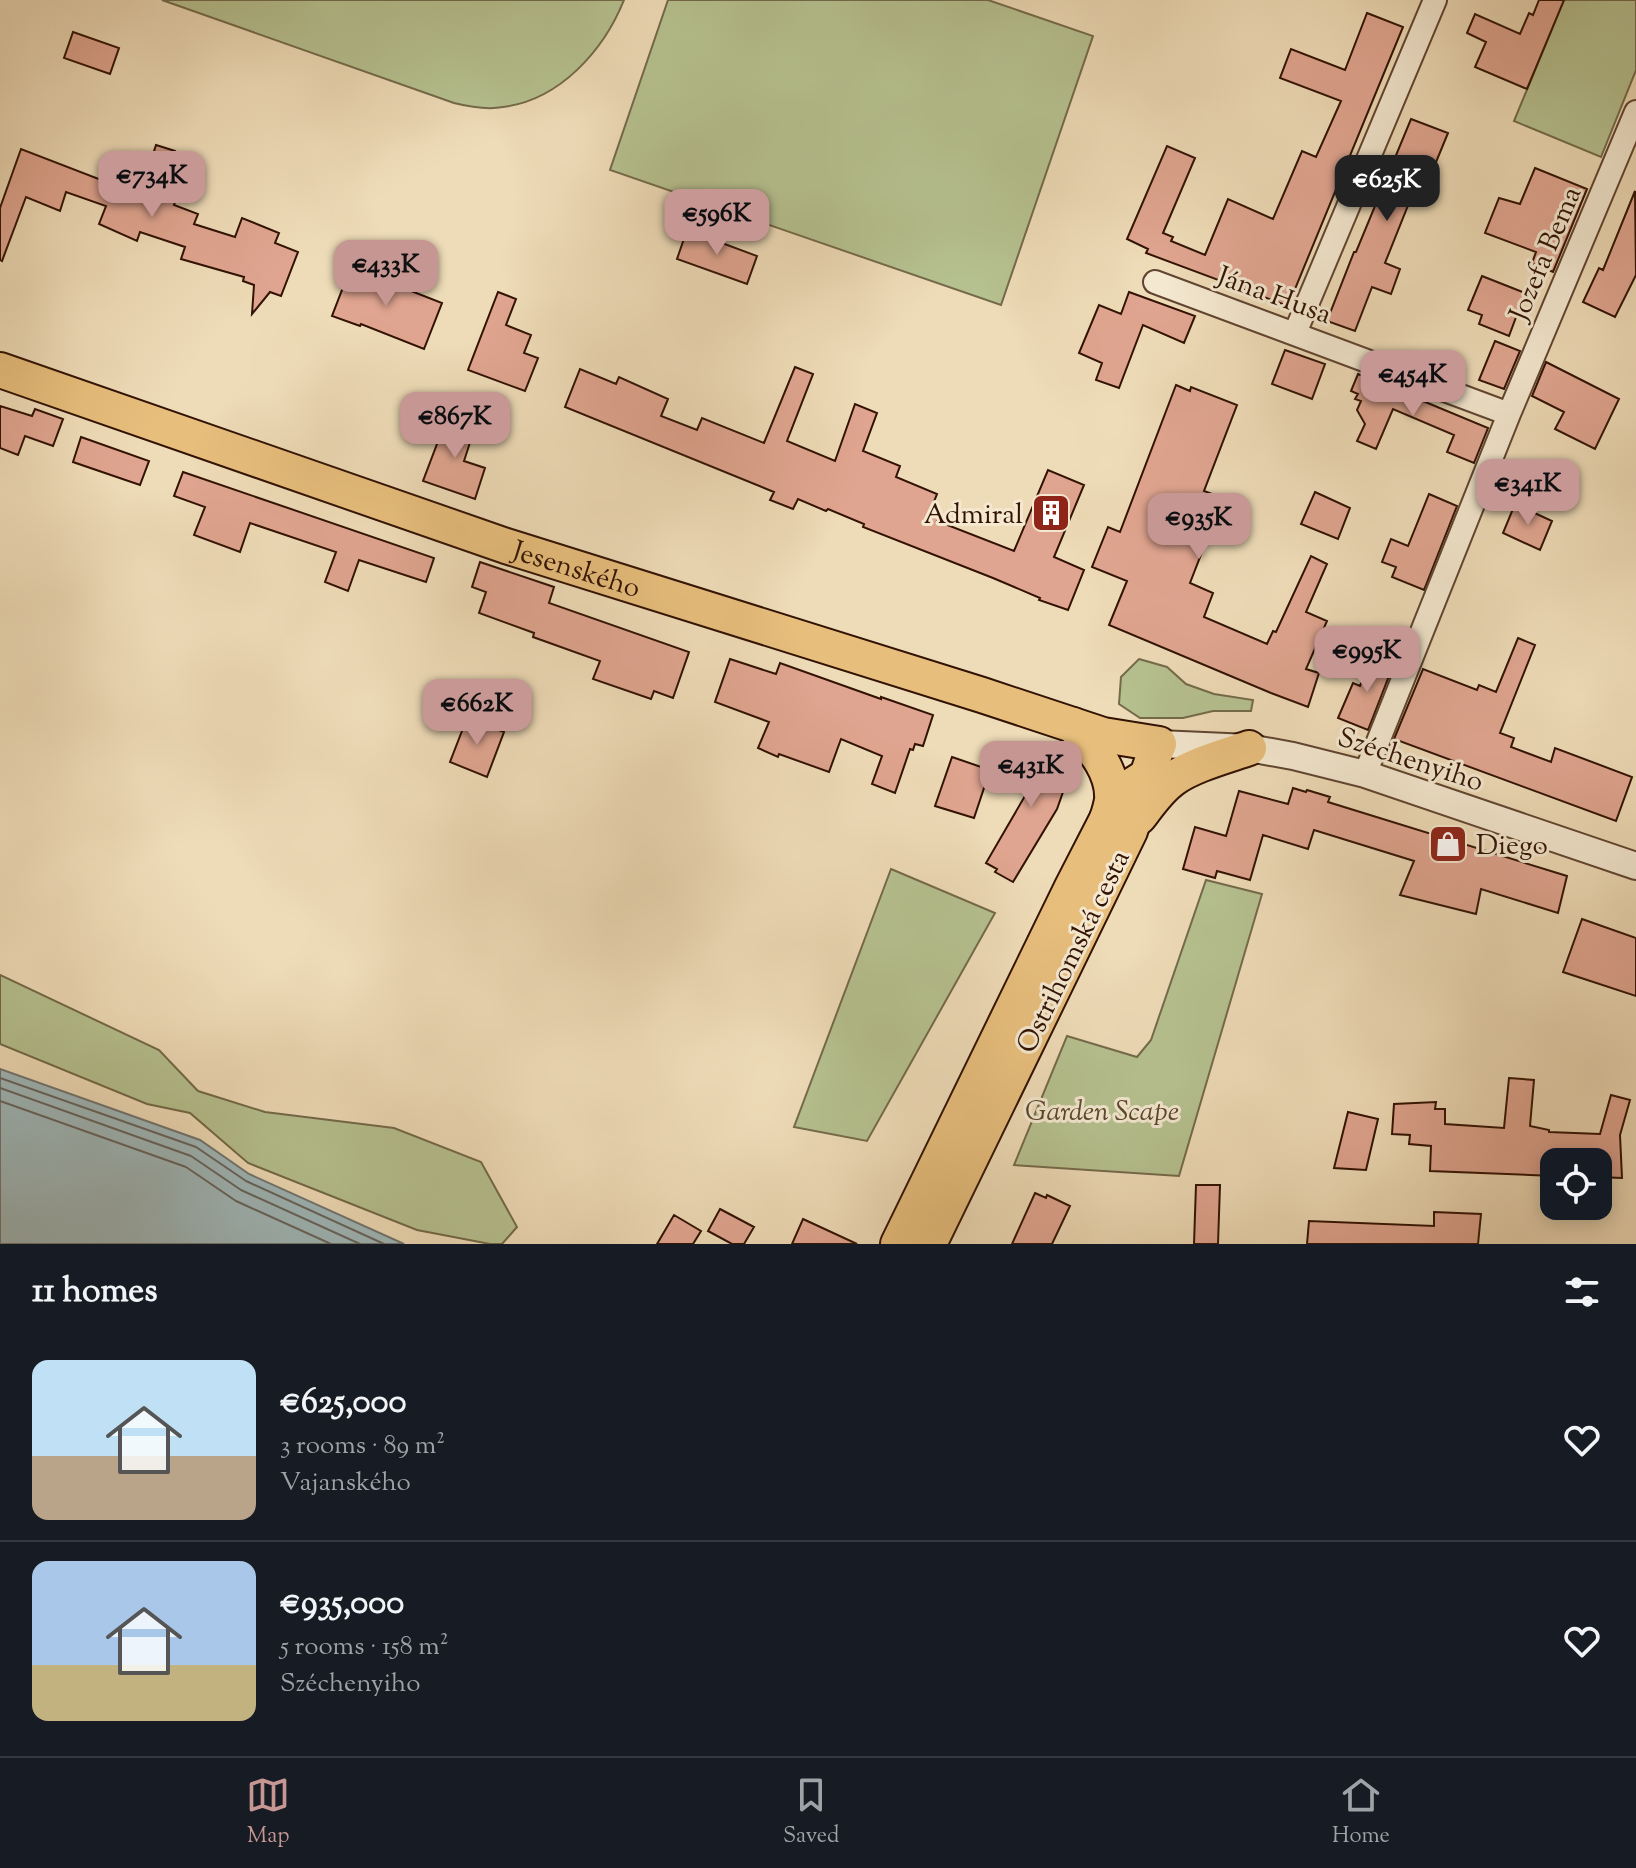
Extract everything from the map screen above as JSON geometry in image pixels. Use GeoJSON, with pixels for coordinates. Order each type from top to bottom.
{"type":"FeatureCollection","features":[{"type":"Feature","properties":{"kind":"main road","name":"Jesenského"},"geometry":{"type":"LineString","coordinates":[[0,370],[506,546],[1103,735],[1159,744]]}},
{"type":"Feature","properties":{"kind":"main road"},"geometry":{"type":"LineString","coordinates":[[1073,725],[1096,752],[1105,769],[1119,825]]}},
{"type":"Feature","properties":{"kind":"main road"},"geometry":{"type":"LineString","coordinates":[[898,1244],[1065,900],[1142,797],[1146,776],[1159,744]]}},
{"type":"Feature","properties":{"kind":"main road"},"geometry":{"type":"LineString","coordinates":[[1119,825],[1147,806],[1174,778],[1249,748]]}},
{"type":"Feature","properties":{"kind":"main road","name":"Ostrihomská cesta"},"geometry":{"type":"LineString","coordinates":[[929,1244],[1119,825]]}},
{"type":"Feature","properties":{"kind":"street"},"geometry":{"type":"LineString","coordinates":[[1295,333],[1435,0]]}},
{"type":"Feature","properties":{"kind":"street","name":"Jozefa Bema"},"geometry":{"type":"LineString","coordinates":[[1365,774],[1509,414],[1636,112]]}},
{"type":"Feature","properties":{"kind":"street","name":"Jána Husa"},"geometry":{"type":"LineString","coordinates":[[1155,282],[1509,414]]}},
{"type":"Feature","properties":{"kind":"street","name":"Széchenyiho"},"geometry":{"type":"LineString","coordinates":[[1159,744],[1249,748],[1365,774],[1636,866]]}},
{"type":"Feature","properties":{"kind":"green space"},"geometry":{"type":"Polygon","coordinates":[[[162,0],[624,0],[605,37],[577,70],[561,83],[524,102],[491,108],[454,103],[162,0]]]}},
{"type":"Feature","properties":{"kind":"green space"},"geometry":{"type":"Polygon","coordinates":[[[668,0],[988,0],[1093,36],[1001,305],[610,170],[668,0]]]}},
{"type":"Feature","properties":{"kind":"green space"},"geometry":{"type":"Polygon","coordinates":[[[1564,0],[1636,0],[1636,70],[1601,157],[1514,121],[1564,0]]]}},
{"type":"Feature","properties":{"kind":"green space"},"geometry":{"type":"Polygon","coordinates":[[[1139,659],[1167,667],[1186,684],[1214,694],[1253,700],[1251,711],[1213,711],[1183,718],[1140,718],[1119,704],[1121,677],[1139,659]]]}},
{"type":"Feature","properties":{"kind":"green space"},"geometry":{"type":"Polygon","coordinates":[[[891,869],[995,913],[867,1141],[794,1127],[891,869]]]}},
{"type":"Feature","properties":{"kind":"green space","name":"Garden Scape"},"geometry":{"type":"Polygon","coordinates":[[[1206,880],[1262,894],[1179,1176],[1014,1165],[1067,1036],[1137,1057],[1151,1040],[1206,880]]]}},
{"type":"Feature","properties":{"kind":"green space"},"geometry":{"type":"Polygon","coordinates":[[[0,975],[159,1050],[198,1091],[265,1112],[394,1128],[481,1162],[517,1227],[502,1244],[417,1230],[248,1163],[190,1113],[147,1104],[0,1044],[0,975]]]}},
{"type":"Feature","properties":{"kind":"water"},"geometry":{"type":"Polygon","coordinates":[[[0,1069],[200,1140],[249,1174],[404,1244],[0,1244],[0,1069]]]}},
{"type":"Feature","properties":{"kind":"building"},"geometry":{"type":"Polygon","coordinates":[[[1539,0],[1564,0],[1527,89],[1475,67],[1486,42],[1467,33],[1475,14],[1520,34],[1539,0]]]}},
{"type":"Feature","properties":{"kind":"building"},"geometry":{"type":"Polygon","coordinates":[[[1367,13],[1403,27],[1288,306],[1146,253],[1148,249],[1127,239],[1167,146],[1195,158],[1163,233],[1173,237],[1171,241],[1205,255],[1228,199],[1273,219],[1302,151],[1316,157],[1341,101],[1280,78],[1291,49],[1345,70],[1367,13]]]}},
{"type":"Feature","properties":{"kind":"building"},"geometry":{"type":"Polygon","coordinates":[[[73,32],[119,48],[110,74],[64,58],[73,32]]]}},
{"type":"Feature","properties":{"kind":"building"},"geometry":{"type":"Polygon","coordinates":[[[1411,119],[1448,133],[1420,201],[1411,198],[1385,263],[1400,269],[1391,294],[1372,287],[1355,331],[1327,321],[1411,119]]]}},
{"type":"Feature","properties":{"kind":"building"},"geometry":{"type":"Polygon","coordinates":[[[156,145],[175,151],[168,174],[183,179],[174,205],[198,214],[194,224],[235,237],[242,218],[279,233],[275,243],[298,252],[281,296],[270,292],[252,314],[254,285],[243,281],[244,277],[181,259],[185,247],[140,232],[137,241],[99,224],[106,206],[66,192],[60,211],[26,197],[0,260],[0,208],[21,149],[140,195],[156,145]]]}},
{"type":"Feature","properties":{"kind":"building"},"geometry":{"type":"Polygon","coordinates":[[[1535,168],[1587,189],[1553,272],[1532,263],[1536,252],[1485,233],[1499,198],[1520,204],[1535,168]]]}},
{"type":"Feature","properties":{"kind":"building"},"geometry":{"type":"Polygon","coordinates":[[[1635,191],[1636,275],[1615,317],[1583,302],[1599,268],[1603,270],[1635,191]]]}},
{"type":"Feature","properties":{"kind":"building"},"geometry":{"type":"Polygon","coordinates":[[[687,230],[757,256],[747,284],[677,259],[687,230]]]}},
{"type":"Feature","properties":{"kind":"building"},"geometry":{"type":"Polygon","coordinates":[[[352,264],[442,303],[424,349],[332,316],[352,264]]]}},
{"type":"Feature","properties":{"kind":"building"},"geometry":{"type":"Polygon","coordinates":[[[1482,276],[1525,293],[1509,336],[1479,324],[1482,315],[1468,310],[1482,276]]]}},
{"type":"Feature","properties":{"kind":"building"},"geometry":{"type":"Polygon","coordinates":[[[498,292],[516,299],[506,325],[531,335],[524,353],[538,358],[525,391],[468,370],[498,292]]]}},
{"type":"Feature","properties":{"kind":"building"},"geometry":{"type":"Polygon","coordinates":[[[1129,292],[1195,316],[1184,343],[1143,325],[1119,388],[1096,380],[1102,363],[1079,353],[1099,305],[1121,314],[1129,292]]]}},
{"type":"Feature","properties":{"kind":"building"},"geometry":{"type":"Polygon","coordinates":[[[1495,341],[1520,351],[1504,389],[1479,380],[1495,341]]]}},
{"type":"Feature","properties":{"kind":"building"},"geometry":{"type":"Polygon","coordinates":[[[1285,350],[1325,364],[1312,399],[1272,384],[1285,350]]]}},
{"type":"Feature","properties":{"kind":"building"},"geometry":{"type":"Polygon","coordinates":[[[1546,362],[1619,399],[1595,449],[1555,429],[1564,412],[1532,396],[1546,362]]]}},
{"type":"Feature","properties":{"kind":"building"},"geometry":{"type":"Polygon","coordinates":[[[795,367],[813,374],[787,441],[835,461],[855,404],[877,413],[863,451],[900,466],[896,477],[937,494],[931,509],[941,513],[937,521],[1014,551],[1048,470],[1084,485],[1054,557],[1084,570],[1068,610],[863,527],[864,524],[828,509],[826,511],[798,499],[793,509],[770,500],[774,492],[565,407],[580,369],[616,384],[619,377],[668,399],[661,416],[697,430],[702,418],[764,443],[795,367]]]}},
{"type":"Feature","properties":{"kind":"building"},"geometry":{"type":"Polygon","coordinates":[[[1358,374],[1488,428],[1474,463],[1447,452],[1454,435],[1393,409],[1376,449],[1357,441],[1365,424],[1357,410],[1361,401],[1355,399],[1358,394],[1351,391],[1358,374]]]}},
{"type":"Feature","properties":{"kind":"building"},"geometry":{"type":"Polygon","coordinates":[[[1176,385],[1190,391],[1191,387],[1237,405],[1204,491],[1223,498],[1190,583],[1213,593],[1204,617],[1267,644],[1273,631],[1276,632],[1311,556],[1327,564],[1306,612],[1327,621],[1306,669],[1319,673],[1308,707],[1109,625],[1127,581],[1092,567],[1108,527],[1120,532],[1176,385]]]}},
{"type":"Feature","properties":{"kind":"building"},"geometry":{"type":"Polygon","coordinates":[[[0,406],[32,416],[35,409],[63,419],[53,446],[25,436],[18,455],[0,448],[0,406]]]}},
{"type":"Feature","properties":{"kind":"building"},"geometry":{"type":"Polygon","coordinates":[[[448,415],[476,424],[464,461],[485,468],[475,499],[423,481],[448,415]]]}},
{"type":"Feature","properties":{"kind":"building"},"geometry":{"type":"Polygon","coordinates":[[[81,437],[149,461],[140,485],[73,462],[81,437]]]}},
{"type":"Feature","properties":{"kind":"building"},"geometry":{"type":"Polygon","coordinates":[[[183,472],[434,558],[426,582],[359,560],[348,591],[325,582],[336,552],[250,523],[240,552],[194,535],[205,507],[174,496],[183,472]]]}},
{"type":"Feature","properties":{"kind":"building"},"geometry":{"type":"Polygon","coordinates":[[[1315,492],[1350,508],[1338,539],[1301,524],[1315,492]]]}},
{"type":"Feature","properties":{"kind":"building"},"geometry":{"type":"Polygon","coordinates":[[[1429,494],[1457,506],[1424,590],[1392,577],[1396,567],[1382,562],[1391,539],[1408,546],[1429,494]]]}},
{"type":"Feature","properties":{"kind":"building"},"geometry":{"type":"Polygon","coordinates":[[[1515,504],[1552,521],[1540,550],[1503,533],[1515,504]]]}},
{"type":"Feature","properties":{"kind":"building"},"geometry":{"type":"Polygon","coordinates":[[[480,562],[554,587],[549,603],[689,652],[673,698],[654,691],[651,699],[593,679],[600,661],[479,613],[486,592],[472,587],[480,562]]]}},
{"type":"Feature","properties":{"kind":"building"},"geometry":{"type":"Polygon","coordinates":[[[1518,638],[1535,645],[1500,733],[1514,738],[1511,747],[1551,762],[1555,748],[1632,777],[1616,821],[1394,739],[1423,669],[1477,690],[1479,685],[1496,692],[1518,638]]]}},
{"type":"Feature","properties":{"kind":"building"},"geometry":{"type":"Polygon","coordinates":[[[1372,655],[1394,663],[1368,730],[1338,718],[1353,683],[1360,686],[1372,655]]]}},
{"type":"Feature","properties":{"kind":"building"},"geometry":{"type":"Polygon","coordinates":[[[730,659],[776,674],[780,663],[933,715],[923,746],[915,744],[913,750],[910,749],[895,793],[872,784],[882,756],[841,739],[829,772],[758,748],[769,722],[715,702],[730,659]]]}},
{"type":"Feature","properties":{"kind":"building"},"geometry":{"type":"Polygon","coordinates":[[[467,718],[504,732],[487,777],[450,762],[467,718]]]}},
{"type":"Feature","properties":{"kind":"building"},"geometry":{"type":"Polygon","coordinates":[[[1026,745],[1074,761],[1057,809],[1013,882],[986,863],[1029,789],[1013,785],[1026,745]]]}},
{"type":"Feature","properties":{"kind":"building"},"geometry":{"type":"Polygon","coordinates":[[[952,757],[990,770],[974,818],[935,806],[952,757]]]}},
{"type":"Feature","properties":{"kind":"building"},"geometry":{"type":"Polygon","coordinates":[[[1293,788],[1330,797],[1328,802],[1567,876],[1558,913],[1481,889],[1476,914],[1400,895],[1414,861],[1314,830],[1308,849],[1263,835],[1250,880],[1217,871],[1215,878],[1183,869],[1195,827],[1226,836],[1239,791],[1288,804],[1293,788]]]}},
{"type":"Feature","properties":{"kind":"building"},"geometry":{"type":"Polygon","coordinates":[[[1582,919],[1636,938],[1636,996],[1563,972],[1582,919]]]}},
{"type":"Feature","properties":{"kind":"building"},"geometry":{"type":"Polygon","coordinates":[[[1509,1078],[1534,1080],[1530,1126],[1549,1132],[1600,1134],[1611,1095],[1630,1100],[1620,1135],[1622,1178],[1612,1178],[1612,1148],[1540,1148],[1540,1175],[1430,1171],[1431,1146],[1409,1144],[1410,1135],[1392,1134],[1394,1104],[1436,1102],[1435,1109],[1445,1109],[1445,1124],[1504,1128],[1509,1078]]]}},
{"type":"Feature","properties":{"kind":"building"},"geometry":{"type":"Polygon","coordinates":[[[1348,1112],[1378,1119],[1366,1170],[1334,1168],[1348,1112]]]}},
{"type":"Feature","properties":{"kind":"building"},"geometry":{"type":"Polygon","coordinates":[[[1196,1185],[1220,1185],[1218,1244],[1194,1244],[1196,1185]]]}},
{"type":"Feature","properties":{"kind":"building"},"geometry":{"type":"Polygon","coordinates":[[[1035,1193],[1070,1206],[1052,1244],[1012,1244],[1035,1193]]]}},
{"type":"Feature","properties":{"kind":"building"},"geometry":{"type":"Polygon","coordinates":[[[720,1209],[754,1227],[744,1244],[732,1244],[708,1231],[720,1209]]]}},
{"type":"Feature","properties":{"kind":"building"},"geometry":{"type":"Polygon","coordinates":[[[1434,1212],[1481,1214],[1478,1244],[1307,1244],[1309,1221],[1434,1226],[1434,1212]]]}},
{"type":"Feature","properties":{"kind":"building"},"geometry":{"type":"Polygon","coordinates":[[[674,1215],[701,1231],[693,1244],[657,1244],[674,1215]]]}},
{"type":"Feature","properties":{"kind":"building"},"geometry":{"type":"Polygon","coordinates":[[[803,1219],[857,1244],[792,1244],[803,1219]]]}},
{"type":"Feature","properties":{"kind":"place","name":"Admiral"},"geometry":{"type":"Point","coordinates":[1051,513]}},
{"type":"Feature","properties":{"kind":"place","name":"Diego"},"geometry":{"type":"Point","coordinates":[1448,844]}}]}
